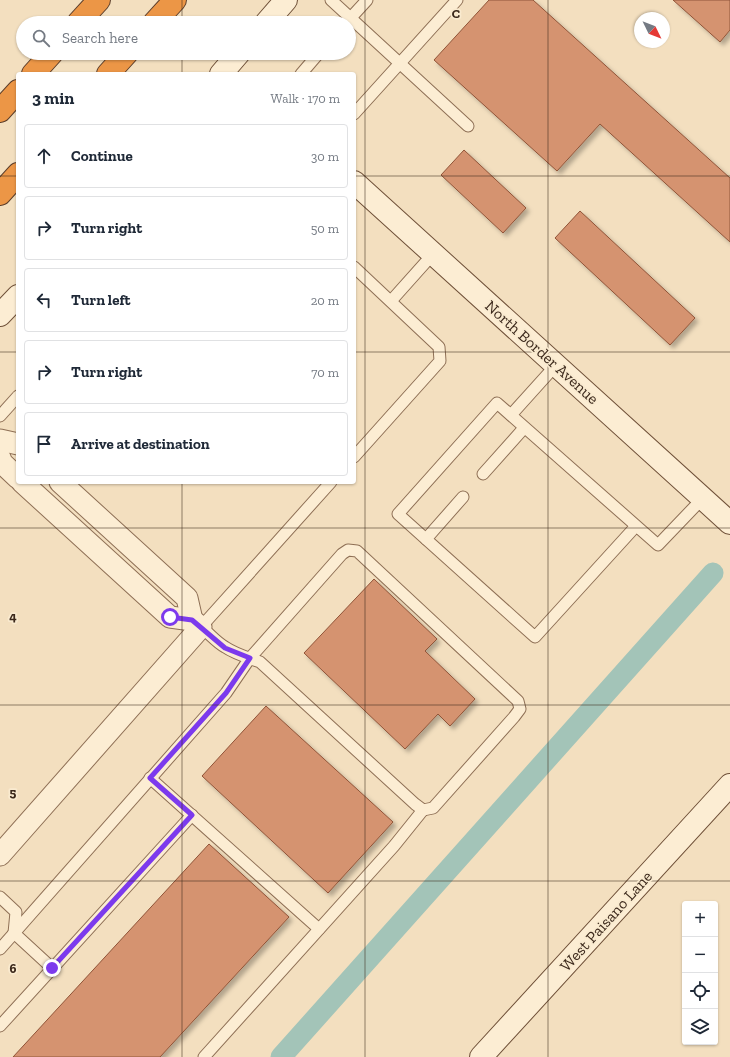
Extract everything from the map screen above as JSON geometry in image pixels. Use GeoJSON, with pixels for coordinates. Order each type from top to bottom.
{"type":"FeatureCollection","features":[{"type":"Feature","properties":{"kind":"highway"},"geometry":{"type":"LineString","coordinates":[[84,16],[99,0]]}},
{"type":"Feature","properties":{"kind":"highway"},"geometry":{"type":"LineString","coordinates":[[160,16],[175,0]]}},
{"type":"Feature","properties":{"kind":"highway"},"geometry":{"type":"LineString","coordinates":[[35,72],[46,60]]}},
{"type":"Feature","properties":{"kind":"highway"},"geometry":{"type":"LineString","coordinates":[[110,72],[121,60]]}},
{"type":"Feature","properties":{"kind":"highway"},"geometry":{"type":"LineString","coordinates":[[0,112],[16,93]]}},
{"type":"Feature","properties":{"kind":"highway"},"geometry":{"type":"LineString","coordinates":[[0,194],[16,176]]}},
{"type":"Feature","properties":{"kind":"street"},"geometry":{"type":"LineString","coordinates":[[272,16],[286,0]]}},
{"type":"Feature","properties":{"kind":"street","name":"North Border Avenue"},"geometry":{"type":"LineString","coordinates":[[356,184],[730,523]]}},
{"type":"Feature","properties":{"kind":"street"},"geometry":{"type":"LineString","coordinates":[[0,315],[16,298]]}},
{"type":"Feature","properties":{"kind":"street"},"geometry":{"type":"LineString","coordinates":[[0,440],[16,444]]}},
{"type":"Feature","properties":{"kind":"street"},"geometry":{"type":"LineString","coordinates":[[0,458],[2,463],[16,476]]}},
{"type":"Feature","properties":{"kind":"street"},"geometry":{"type":"LineString","coordinates":[[24,484],[170,617],[197,623]]}},
{"type":"Feature","properties":{"kind":"street"},"geometry":{"type":"LineString","coordinates":[[62,484],[187,598],[197,623]]}},
{"type":"Feature","properties":{"kind":"street"},"geometry":{"type":"LineString","coordinates":[[0,855],[197,623]]}},
{"type":"Feature","properties":{"kind":"street","name":"West Paisano Lane"},"geometry":{"type":"LineString","coordinates":[[481,1057],[730,785]]}},
{"type":"Feature","properties":{"kind":"lane"},"geometry":{"type":"LineString","coordinates":[[331,0],[344,16]]}},
{"type":"Feature","properties":{"kind":"lane"},"geometry":{"type":"LineString","coordinates":[[353,16],[367,0]]}},
{"type":"Feature","properties":{"kind":"lane"},"geometry":{"type":"LineString","coordinates":[[356,112],[458,0]]}},
{"type":"Feature","properties":{"kind":"lane"},"geometry":{"type":"LineString","coordinates":[[356,28],[468,126]]}},
{"type":"Feature","properties":{"kind":"lane"},"geometry":{"type":"LineString","coordinates":[[303,72],[313,60]]}},
{"type":"Feature","properties":{"kind":"lane"},"geometry":{"type":"LineString","coordinates":[[391,301],[433,254]]}},
{"type":"Feature","properties":{"kind":"lane"},"geometry":{"type":"LineString","coordinates":[[356,269],[440,347],[440,360],[356,455]]}},
{"type":"Feature","properties":{"kind":"lane"},"geometry":{"type":"LineString","coordinates":[[511,415],[556,365]]}},
{"type":"Feature","properties":{"kind":"lane"},"geometry":{"type":"LineString","coordinates":[[0,416],[16,398]]}},
{"type":"Feature","properties":{"kind":"lane"},"geometry":{"type":"LineString","coordinates":[[636,526],[535,638],[398,514],[497,403],[658,545],[703,498]]}},
{"type":"Feature","properties":{"kind":"lane"},"geometry":{"type":"LineString","coordinates":[[483,474],[524,428]]}},
{"type":"Feature","properties":{"kind":"lane"},"geometry":{"type":"LineString","coordinates":[[329,484],[197,623],[225,648],[260,662],[415,804],[424,810]]}},
{"type":"Feature","properties":{"kind":"lane"},"geometry":{"type":"LineString","coordinates":[[426,539],[463,497]]}},
{"type":"Feature","properties":{"kind":"lane"},"geometry":{"type":"LineString","coordinates":[[0,949],[226,693],[250,658],[342,554],[348,550],[357,551],[518,701],[520,709],[433,808],[424,810],[394,846],[204,1057]]}},
{"type":"Feature","properties":{"kind":"lane"},"geometry":{"type":"LineString","coordinates":[[150,778],[319,929]]}},
{"type":"Feature","properties":{"kind":"lane"},"geometry":{"type":"LineString","coordinates":[[0,1026],[192,815]]}},
{"type":"Feature","properties":{"kind":"lane"},"geometry":{"type":"LineString","coordinates":[[0,897],[16,912],[14,933]]}},
{"type":"Feature","properties":{"kind":"lane"},"geometry":{"type":"LineString","coordinates":[[0,935],[14,933]]}},
{"type":"Feature","properties":{"kind":"lane"},"geometry":{"type":"LineString","coordinates":[[14,933],[52,968]]}},
{"type":"Feature","properties":{"kind":"building"},"geometry":{"type":"Polygon","coordinates":[[[489,0],[533,0],[730,178],[730,242],[600,124],[557,171],[434,60],[489,0]]]}},
{"type":"Feature","properties":{"kind":"building"},"geometry":{"type":"Polygon","coordinates":[[[673,0],[730,0],[730,30],[720,42],[673,0]]]}},
{"type":"Feature","properties":{"kind":"building"},"geometry":{"type":"Polygon","coordinates":[[[464,150],[526,208],[503,233],[441,175],[464,150]]]}},
{"type":"Feature","properties":{"kind":"building"},"geometry":{"type":"Polygon","coordinates":[[[580,211],[695,318],[670,345],[555,238],[580,211]]]}},
{"type":"Feature","properties":{"kind":"building"},"geometry":{"type":"Polygon","coordinates":[[[374,579],[437,639],[425,651],[475,699],[450,726],[438,714],[405,749],[304,653],[374,579]]]}},
{"type":"Feature","properties":{"kind":"building"},"geometry":{"type":"Polygon","coordinates":[[[266,706],[393,822],[328,893],[202,776],[266,706]]]}},
{"type":"Feature","properties":{"kind":"building"},"geometry":{"type":"Polygon","coordinates":[[[209,844],[289,917],[160,1057],[13,1057],[209,844]]]}},
{"type":"Feature","properties":{"kind":"waterway"},"geometry":{"type":"LineString","coordinates":[[281,1057],[713,573]]}},
{"type":"Feature","properties":{"kind":"route"},"geometry":{"type":"LineString","coordinates":[[52,968],[192,815],[150,778],[226,693],[250,658],[225,648],[192,620],[170,617]]}}]}
